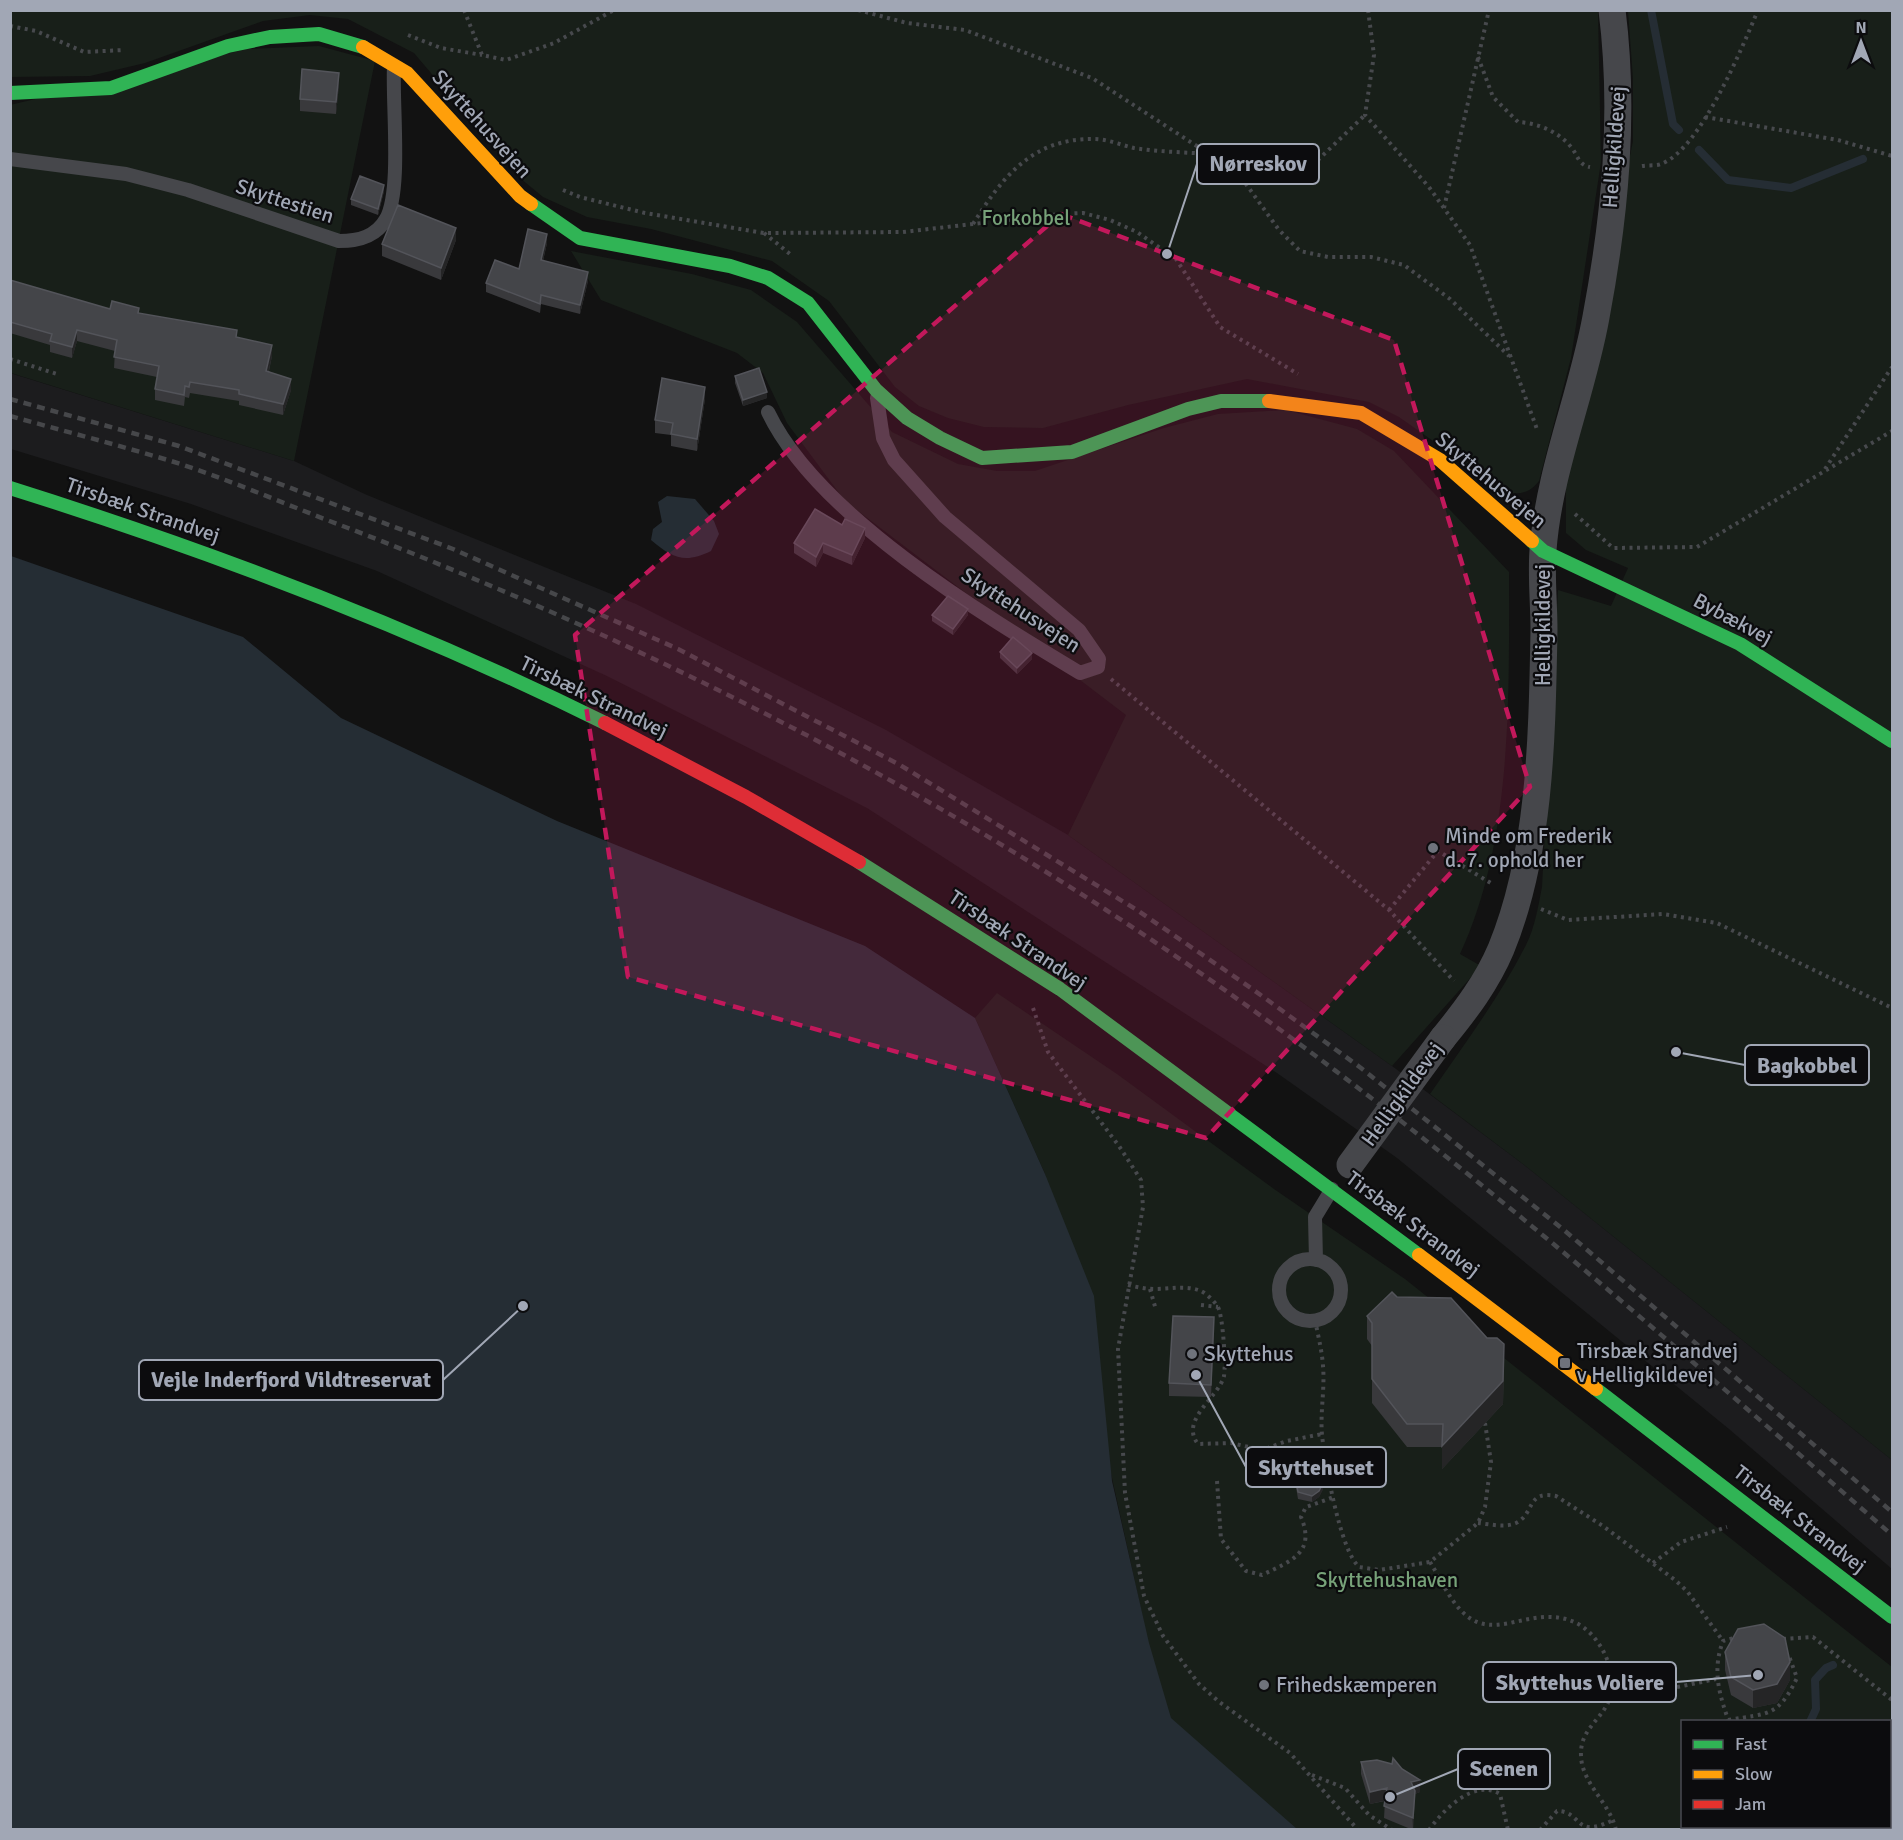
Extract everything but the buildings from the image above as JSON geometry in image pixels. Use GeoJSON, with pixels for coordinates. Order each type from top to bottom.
{"type":"FeatureCollection","features":[{"type":"Feature","properties":{"kind":"street","name":"Helligkildevej"},"geometry":{"type":"LineString","coordinates":[[1332,1189],[1473,1001],[1500,951],[1519,900],[1528,850],[1543,702],[1543,551],[1555,479],[1596,318],[1616,168],[1620,116],[1618,61],[1612,10]]}},
{"type":"Feature","properties":{"kind":"street","name":"Skyttehusvejen"},"geometry":{"type":"LineString","coordinates":[[10,93],[111,88],[228,46],[270,37],[319,34],[359,45],[407,73],[520,196],[553,221],[580,237],[730,266],[768,278],[808,303],[876,390],[907,418],[940,438],[981,458],[1072,452],[1188,409],[1221,401],[1255,399],[1309,404],[1361,413],[1440,460],[1543,551]]}},
{"type":"Feature","properties":{"kind":"street","name":"Tirsbæk Strandvej"},"geometry":{"type":"LineString","coordinates":[[10,488],[196,550],[415,636],[570,705],[750,800],[909,894],[1034,973],[1332,1189],[1565,1363],[1893,1617]]}},
{"type":"Feature","properties":{"kind":"street","name":"Bybækvej"},"geometry":{"type":"LineString","coordinates":[[1543,551],[1740,644],[1893,741]]}},
{"type":"Feature","properties":{"kind":"lane","name":"Skyttestien"},"geometry":{"type":"LineString","coordinates":[[10,159],[126,174],[188,190],[339,241],[357,241],[373,234],[386,219],[395,192],[394,64]]}},
{"type":"Feature","properties":{"kind":"lane","name":"Skyttehusvejen"},"geometry":{"type":"LineString","coordinates":[[768,412],[780,437],[804,468],[889,546],[1028,642],[1080,673],[1098,668],[1099,659],[1079,630],[945,517],[894,460],[883,438],[876,390]]}},
{"type":"Feature","properties":{"kind":"lane"},"geometry":{"type":"LineString","coordinates":[[1316,1260],[1315,1217],[1332,1189]]}},
{"type":"Feature","properties":{"kind":"lane"},"geometry":{"type":"LineString","coordinates":[[1306,1259],[1316,1260],[1334,1269],[1341,1288],[1341,1297],[1331,1313],[1315,1320],[1299,1318],[1291,1314],[1280,1297],[1280,1287],[1288,1268],[1306,1259]]}},
{"type":"Feature","properties":{"kind":"path"},"geometry":{"type":"LineString","coordinates":[[464,10],[482,55]]}},
{"type":"Feature","properties":{"kind":"path"},"geometry":{"type":"LineString","coordinates":[[399,32],[441,48],[506,60],[554,43],[614,10]]}},
{"type":"Feature","properties":{"kind":"path"},"geometry":{"type":"LineString","coordinates":[[858,10],[907,23],[965,30],[1092,78],[1209,154]]}},
{"type":"Feature","properties":{"kind":"path"},"geometry":{"type":"LineString","coordinates":[[973,224],[996,188],[1023,160],[1059,142],[1096,139],[1136,148],[1209,154],[1265,168],[1319,159],[1365,115],[1374,55],[1368,10]]}},
{"type":"Feature","properties":{"kind":"path"},"geometry":{"type":"LineString","coordinates":[[1444,208],[1490,10]]}},
{"type":"Feature","properties":{"kind":"path"},"geometry":{"type":"LineString","coordinates":[[1478,57],[1494,97],[1518,123],[1536,123],[1556,135],[1570,146],[1579,162],[1586,167],[1616,168],[1661,164],[1686,144],[1705,117],[1732,70],[1758,10]]}},
{"type":"Feature","properties":{"kind":"path"},"geometry":{"type":"LineString","coordinates":[[10,26],[36,31],[84,52],[128,49]]}},
{"type":"Feature","properties":{"kind":"path"},"geometry":{"type":"LineString","coordinates":[[1365,115],[1429,187],[1470,245],[1539,435]]}},
{"type":"Feature","properties":{"kind":"path"},"geometry":{"type":"LineString","coordinates":[[1705,117],[1838,140],[1893,156]]}},
{"type":"Feature","properties":{"kind":"path"},"geometry":{"type":"LineString","coordinates":[[1228,159],[1279,230],[1300,251],[1328,257],[1371,257],[1404,265],[1450,298],[1510,357]]}},
{"type":"Feature","properties":{"kind":"path"},"geometry":{"type":"LineString","coordinates":[[560,188],[580,197],[645,213],[764,233],[849,234],[1083,213],[1110,220],[1137,232],[1176,259],[1220,327],[1298,374],[1309,404]]}},
{"type":"Feature","properties":{"kind":"path"},"geometry":{"type":"LineString","coordinates":[[10,359],[57,374]]}},
{"type":"Feature","properties":{"kind":"path"},"geometry":{"type":"LineString","coordinates":[[1823,472],[1893,367]]}},
{"type":"Feature","properties":{"kind":"path"},"geometry":{"type":"LineString","coordinates":[[1555,479],[1565,505],[1613,548],[1697,547],[1893,431]]}},
{"type":"Feature","properties":{"kind":"path"},"geometry":{"type":"LineString","coordinates":[[1098,668],[1389,910],[1473,1001]]}},
{"type":"Feature","properties":{"kind":"path"},"geometry":{"type":"LineString","coordinates":[[1389,910],[1438,851],[1519,900],[1568,920],[1663,914],[1716,923],[1893,1008]]}},
{"type":"Feature","properties":{"kind":"path"},"geometry":{"type":"LineString","coordinates":[[1034,973],[1033,1012],[1048,1052],[1119,1146],[1141,1180],[1143,1207],[1118,1349],[1125,1493],[1144,1596],[1163,1636],[1198,1683],[1218,1701],[1290,1753],[1312,1775],[1358,1830]]}},
{"type":"Feature","properties":{"kind":"path"},"geometry":{"type":"LineString","coordinates":[[1128,1285],[1150,1289],[1188,1287],[1204,1292],[1218,1307],[1224,1375],[1217,1392],[1201,1407],[1193,1431],[1194,1439],[1198,1444],[1230,1443],[1262,1450],[1287,1441],[1322,1434]]}},
{"type":"Feature","properties":{"kind":"path"},"geometry":{"type":"LineString","coordinates":[[1150,1289],[1156,1310]]}},
{"type":"Feature","properties":{"kind":"path"},"geometry":{"type":"LineString","coordinates":[[1201,1305],[1218,1307]]}},
{"type":"Feature","properties":{"kind":"path"},"geometry":{"type":"LineString","coordinates":[[1315,1320],[1323,1367],[1322,1434],[1347,1549],[1359,1567],[1379,1570],[1430,1562],[1442,1555],[1478,1523],[1485,1507],[1491,1462],[1485,1422]]}},
{"type":"Feature","properties":{"kind":"path"},"geometry":{"type":"LineString","coordinates":[[1216,1481],[1221,1539],[1246,1571],[1262,1575],[1292,1561],[1305,1546],[1306,1529],[1301,1517],[1306,1508],[1334,1497]]}},
{"type":"Feature","properties":{"kind":"path"},"geometry":{"type":"LineString","coordinates":[[1478,1523],[1509,1525],[1518,1522],[1535,1499],[1547,1495],[1556,1496],[1603,1526],[1687,1591],[1723,1641]]}},
{"type":"Feature","properties":{"kind":"path"},"geometry":{"type":"LineString","coordinates":[[1653,1563],[1681,1542],[1714,1530],[1765,1518]]}},
{"type":"Feature","properties":{"kind":"path"},"geometry":{"type":"LineString","coordinates":[[1430,1562],[1460,1609],[1474,1621],[1496,1624],[1554,1615],[1586,1629],[1600,1646],[1609,1664],[1611,1701],[1586,1734],[1581,1757],[1587,1778],[1613,1820],[1616,1830]]}},
{"type":"Feature","properties":{"kind":"path"},"geometry":{"type":"LineString","coordinates":[[1723,1641],[1746,1634]]}},
{"type":"Feature","properties":{"kind":"path"},"geometry":{"type":"LineString","coordinates":[[1734,1720],[1766,1714],[1785,1702],[1797,1678],[1782,1639],[1813,1638],[1893,1700]]}},
{"type":"Feature","properties":{"kind":"path"},"geometry":{"type":"LineString","coordinates":[[1723,1641],[1719,1652],[1716,1679],[1729,1720]]}},
{"type":"Feature","properties":{"kind":"path"},"geometry":{"type":"LineString","coordinates":[[1611,1701],[1716,1679]]}},
{"type":"Feature","properties":{"kind":"path"},"geometry":{"type":"LineString","coordinates":[[1312,1775],[1345,1788],[1369,1815],[1392,1830]]}},
{"type":"Feature","properties":{"kind":"path"},"geometry":{"type":"LineString","coordinates":[[1429,1830],[1446,1808],[1467,1795],[1484,1791],[1500,1794],[1508,1830]]}},
{"type":"Feature","properties":{"kind":"path"},"geometry":{"type":"LineString","coordinates":[[1540,1830],[1557,1811],[1562,1811],[1585,1827],[1594,1829],[1613,1820]]}},
{"type":"Feature","properties":{"kind":"highlighted area"},"geometry":{"type":"Polygon","coordinates":[[[1061,214],[1394,340],[1530,787],[1206,1138],[628,977],[575,635],[1061,214]]]}},
{"type":"Feature","properties":{"kind":"shaded area"},"geometry":{"type":"Polygon","coordinates":[[[10,373],[294,461],[367,495],[636,604],[886,730],[1068,835],[1392,1066],[1523,1164],[1892,1460],[1892,1569],[1729,1429],[1397,1158],[1277,1073],[867,808],[609,677],[377,571],[191,504],[11,449],[10,373]]]}},
{"type":"Feature","properties":{"kind":"shaded area"},"geometry":{"type":"Polygon","coordinates":[[[667,496],[695,499],[714,521],[719,534],[711,551],[694,557],[679,557],[672,555],[651,540],[653,529],[662,522],[658,502],[667,496]]]}},
{"type":"Feature","properties":{"kind":"shaded area"},"geometry":{"type":"Polygon","coordinates":[[[11,556],[243,637],[341,718],[557,821],[865,946],[975,1018],[1045,1174],[1094,1296],[1112,1481],[1149,1643],[1171,1718],[1297,1829],[11,1829],[11,556]]]}},
{"type":"Feature","properties":{"kind":"green space","name":"Forkobbel"},"geometry":{"type":"Polygon","coordinates":[[[10,11],[1598,11],[1601,162],[1571,358],[1539,481],[1525,492],[1507,493],[1399,417],[1369,402],[1247,379],[1128,405],[1043,428],[984,427],[948,418],[919,406],[895,387],[829,301],[772,261],[651,229],[587,217],[543,197],[520,178],[414,53],[348,19],[310,15],[263,21],[145,63],[90,76],[11,77],[10,11]]]}},
{"type":"Feature","properties":{"kind":"green space"},"geometry":{"type":"Polygon","coordinates":[[[1628,11],[1892,11],[1892,1460],[1523,1164],[1430,1094],[1504,984],[1526,945],[1536,917],[1542,887],[1558,590],[1611,606],[1628,568],[1586,550],[1566,533],[1566,471],[1633,141],[1633,79],[1628,11]]]}},
{"type":"Feature","properties":{"kind":"green space"},"geometry":{"type":"Polygon","coordinates":[[[319,46],[375,61],[294,461],[11,373],[10,105],[247,49],[319,46]]]}},
{"type":"Feature","properties":{"kind":"green space"},"geometry":{"type":"Polygon","coordinates":[[[571,251],[692,274],[751,290],[797,322],[892,432],[958,464],[997,471],[1035,471],[1164,428],[1218,414],[1286,410],[1357,429],[1394,451],[1509,572],[1507,717],[1499,816],[1490,864],[1477,910],[1460,954],[1481,966],[1392,1066],[1068,835],[1126,715],[845,501],[787,423],[763,373],[737,353],[601,300],[571,251]]]}},
{"type":"Feature","properties":{"kind":"green space","name":"Skyttehushaven"},"geometry":{"type":"Polygon","coordinates":[[[10,569],[1144,1623],[1045,1174],[975,1018],[997,993],[1117,1074],[1274,1189],[1405,1279],[1892,1667],[1892,1829],[11,1829],[10,569]]]}},
{"type":"Feature","properties":{"kind":"waterway"},"geometry":{"type":"LineString","coordinates":[[1651,10],[1673,124],[1679,130]]}},
{"type":"Feature","properties":{"kind":"waterway"},"geometry":{"type":"LineString","coordinates":[[1699,150],[1728,180],[1791,188],[1863,159]]}},
{"type":"Feature","properties":{"kind":"waterway"},"geometry":{"type":"LineString","coordinates":[[1811,1720],[1816,1709],[1815,1680],[1826,1668],[1833,1665]]}},
{"type":"Feature","properties":{"kind":"railway"},"geometry":{"type":"LineString","coordinates":[[10,399],[179,446],[453,549],[678,649],[900,765],[1137,910],[1251,988],[1361,1068],[1564,1230],[1892,1512]]}},
{"type":"Feature","properties":{"kind":"railway"},"geometry":{"type":"LineString","coordinates":[[10,416],[193,468],[450,569],[550,612],[650,657],[846,756],[1037,866],[1230,994],[1426,1141],[1615,1296],[1892,1535]]}},
{"type":"Feature","properties":{"kind":"traffic: fast"},"geometry":{"type":"LineString","coordinates":[[10,93],[111,88],[228,46],[270,37],[319,34],[363,47]]}},
{"type":"Feature","properties":{"kind":"traffic: fast"},"geometry":{"type":"LineString","coordinates":[[531,204],[580,238],[730,266],[768,278],[808,303],[876,390],[907,418],[940,438],[982,458],[1072,452],[1188,409],[1221,401],[1269,401]]}},
{"type":"Feature","properties":{"kind":"traffic: fast"},"geometry":{"type":"LineString","coordinates":[[10,488],[162,538],[312,594],[460,655],[605,723]]}},
{"type":"Feature","properties":{"kind":"traffic: fast"},"geometry":{"type":"LineString","coordinates":[[1532,541],[1543,551],[1740,644],[1892,741]]}},
{"type":"Feature","properties":{"kind":"traffic: fast"},"geometry":{"type":"LineString","coordinates":[[859,862],[1060,989],[1419,1255]]}},
{"type":"Feature","properties":{"kind":"traffic: fast"},"geometry":{"type":"LineString","coordinates":[[1596,1389],[1892,1617]]}},
{"type":"Feature","properties":{"kind":"traffic: slow"},"geometry":{"type":"LineString","coordinates":[[363,47],[407,73],[520,196],[531,204]]}},
{"type":"Feature","properties":{"kind":"traffic: slow"},"geometry":{"type":"LineString","coordinates":[[1269,401],[1361,413],[1440,460],[1532,541]]}},
{"type":"Feature","properties":{"kind":"traffic: slow"},"geometry":{"type":"LineString","coordinates":[[1419,1255],[1596,1389]]}},
{"type":"Feature","properties":{"kind":"traffic: jam"},"geometry":{"type":"LineString","coordinates":[[605,723],[746,797],[859,862]]}},
{"type":"Feature","properties":{"kind":"place","name":"Nørreskov"},"geometry":{"type":"Point","coordinates":[1167,254]}},
{"type":"Feature","properties":{"kind":"place","name":"Minde om Frederik d. 7. ophold her"},"geometry":{"type":"Point","coordinates":[1433,848]}},
{"type":"Feature","properties":{"kind":"place","name":"Bagkobbel"},"geometry":{"type":"Point","coordinates":[1676,1052]}},
{"type":"Feature","properties":{"kind":"place","name":"Vejle Inderfjord Vildtreservat"},"geometry":{"type":"Point","coordinates":[523,1306]}},
{"type":"Feature","properties":{"kind":"place","name":"Skyttehus"},"geometry":{"type":"Point","coordinates":[1192,1354]}},
{"type":"Feature","properties":{"kind":"place","name":"Tirsbæk Strandvej v Helligkildevej"},"geometry":{"type":"Point","coordinates":[1565,1363]}},
{"type":"Feature","properties":{"kind":"place","name":"Skyttehuset"},"geometry":{"type":"Point","coordinates":[1196,1375]}},
{"type":"Feature","properties":{"kind":"place","name":"Skyttehus Voliere"},"geometry":{"type":"Point","coordinates":[1758,1675]}},
{"type":"Feature","properties":{"kind":"place","name":"Frihedskæmperen"},"geometry":{"type":"Point","coordinates":[1264,1685]}},
{"type":"Feature","properties":{"kind":"place","name":"Scenen"},"geometry":{"type":"Point","coordinates":[1390,1797]}}]}
